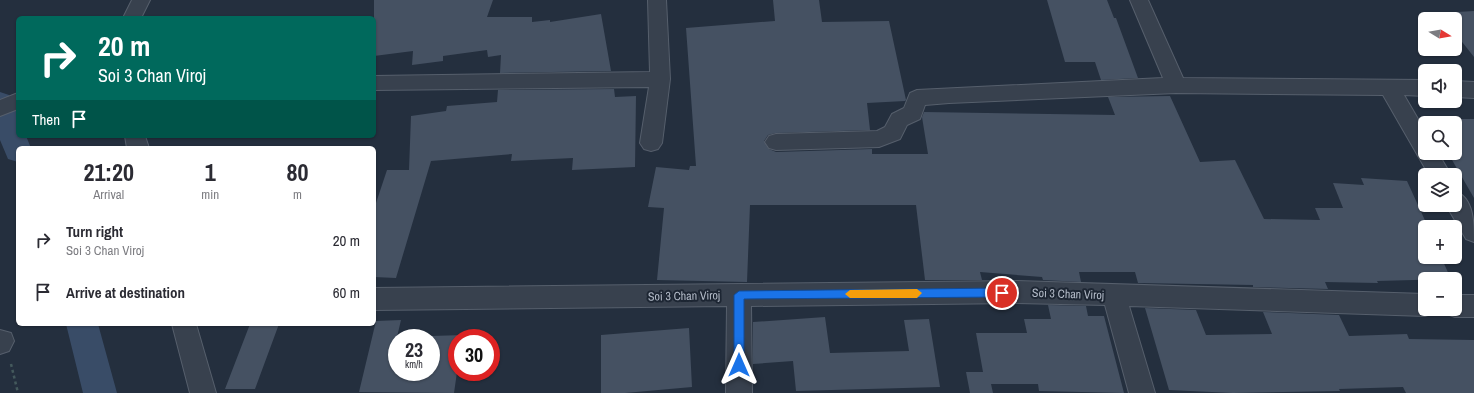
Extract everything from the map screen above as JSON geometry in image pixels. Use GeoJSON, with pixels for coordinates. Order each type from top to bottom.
{"type":"FeatureCollection","features":[{"type":"Feature","properties":{"kind":"street"},"geometry":{"type":"LineString","coordinates":[[133,16],[141,0]]}},
{"type":"Feature","properties":{"kind":"street"},"geometry":{"type":"LineString","coordinates":[[651,143],[660,79],[657,0]]}},
{"type":"Feature","properties":{"kind":"street"},"geometry":{"type":"LineString","coordinates":[[1139,0],[1176,85]]}},
{"type":"Feature","properties":{"kind":"street"},"geometry":{"type":"LineString","coordinates":[[376,83],[660,79]]}},
{"type":"Feature","properties":{"kind":"street"},"geometry":{"type":"LineString","coordinates":[[776,142],[879,139],[893,133],[899,120],[913,113],[917,98],[1176,85],[1418,88]]}},
{"type":"Feature","properties":{"kind":"street"},"geometry":{"type":"LineString","coordinates":[[1389,88],[1418,137]]}},
{"type":"Feature","properties":{"kind":"street"},"geometry":{"type":"LineString","coordinates":[[1462,89],[1474,90]]}},
{"type":"Feature","properties":{"kind":"street"},"geometry":{"type":"LineString","coordinates":[[0,108],[16,102]]}},
{"type":"Feature","properties":{"kind":"street"},"geometry":{"type":"LineString","coordinates":[[1462,212],[1474,232]]}},
{"type":"Feature","properties":{"kind":"street","name":"Soi 3 Chan Viroj"},"geometry":{"type":"LineString","coordinates":[[376,299],[1017,292],[1418,305]]}},
{"type":"Feature","properties":{"kind":"street"},"geometry":{"type":"LineString","coordinates":[[739,295],[739,393]]}},
{"type":"Feature","properties":{"kind":"street"},"geometry":{"type":"LineString","coordinates":[[1114,295],[1142,393]]}},
{"type":"Feature","properties":{"kind":"street"},"geometry":{"type":"LineString","coordinates":[[1462,306],[1474,306]]}},
{"type":"Feature","properties":{"kind":"street"},"geometry":{"type":"LineString","coordinates":[[185,326],[203,393]]}},
{"type":"Feature","properties":{"kind":"building"},"geometry":{"type":"Polygon","coordinates":[[[374,0],[493,0],[487,17],[532,17],[532,22],[550,20],[550,22],[601,14],[611,71],[500,73],[501,55],[488,57],[487,50],[443,56],[443,61],[412,65],[413,51],[376,56],[376,16],[374,16],[374,0]]]}},
{"type":"Feature","properties":{"kind":"building"},"geometry":{"type":"Polygon","coordinates":[[[773,0],[819,0],[822,22],[889,21],[906,100],[867,103],[870,130],[776,133],[768,135],[764,141],[769,149],[776,152],[872,149],[872,154],[928,154],[922,117],[924,112],[1115,115],[1108,97],[1170,96],[1200,162],[1235,160],[1264,219],[1320,220],[1315,208],[1343,208],[1333,183],[1364,185],[1361,178],[1407,181],[1418,205],[1418,212],[1421,212],[1425,220],[1418,220],[1418,264],[1444,264],[1448,272],[1418,272],[1418,280],[1377,281],[1378,283],[1325,282],[1328,289],[1253,287],[1253,285],[1138,283],[1135,272],[1079,272],[1081,282],[1043,280],[1042,277],[980,272],[982,280],[925,280],[916,205],[750,205],[747,282],[657,280],[664,208],[648,207],[656,167],[689,170],[690,166],[696,166],[686,28],[775,21],[773,0]]]}},
{"type":"Feature","properties":{"kind":"building"},"geometry":{"type":"Polygon","coordinates":[[[1047,0],[1107,0],[1114,18],[1116,18],[1138,78],[1101,80],[1095,62],[1065,62],[1047,0]]]}},
{"type":"Feature","properties":{"kind":"building"},"geometry":{"type":"Polygon","coordinates":[[[1474,11],[1474,57],[1462,42],[1462,12],[1457,12],[1474,11]]]}},
{"type":"Feature","properties":{"kind":"building"},"geometry":{"type":"Polygon","coordinates":[[[614,89],[615,97],[636,96],[635,167],[572,170],[573,158],[511,161],[512,154],[431,161],[396,278],[376,277],[376,203],[387,170],[409,170],[411,116],[446,111],[447,106],[497,102],[498,90],[614,89]]]}},
{"type":"Feature","properties":{"kind":"building"},"geometry":{"type":"Polygon","coordinates":[[[1462,119],[1474,119],[1474,198],[1462,177],[1462,168],[1457,168],[1452,160],[1462,160],[1462,119]]]}},
{"type":"Feature","properties":{"kind":"building"},"geometry":{"type":"Polygon","coordinates":[[[1048,305],[1086,306],[1088,316],[1104,316],[1124,393],[1039,391],[1038,384],[991,384],[993,393],[970,393],[966,372],[983,372],[976,333],[1027,333],[1024,319],[1051,319],[1048,305]]]}},
{"type":"Feature","properties":{"kind":"building"},"geometry":{"type":"Polygon","coordinates":[[[1145,308],[1196,310],[1206,335],[1272,334],[1263,312],[1339,315],[1349,336],[1407,334],[1409,339],[1474,340],[1474,393],[1406,393],[1403,387],[1339,389],[1340,391],[1233,393],[1169,390],[1145,308]]]}},
{"type":"Feature","properties":{"kind":"building"},"geometry":{"type":"Polygon","coordinates":[[[825,317],[830,353],[909,351],[904,320],[929,319],[940,387],[796,391],[793,361],[753,364],[753,322],[825,317]]]}},
{"type":"Feature","properties":{"kind":"building"},"geometry":{"type":"Polygon","coordinates":[[[401,320],[399,329],[388,329],[388,381],[440,381],[440,336],[448,335],[448,381],[456,381],[454,393],[359,392],[376,321],[401,320]]]}},
{"type":"Feature","properties":{"kind":"building"},"geometry":{"type":"Polygon","coordinates":[[[249,326],[278,326],[255,389],[225,389],[249,326]]]}},
{"type":"Feature","properties":{"kind":"building"},"geometry":{"type":"Polygon","coordinates":[[[689,328],[692,387],[625,393],[601,393],[601,335],[689,328]]]}},
{"type":"Feature","properties":{"kind":"waterway"},"geometry":{"type":"LineString","coordinates":[[0,102],[16,146]]}},
{"type":"Feature","properties":{"kind":"waterway"},"geometry":{"type":"LineString","coordinates":[[83,326],[100,393]]}},
{"type":"Feature","properties":{"kind":"slow traffic"},"geometry":{"type":"LineString","coordinates":[[850,294],[917,293]]}},
{"type":"Feature","properties":{"kind":"route"},"geometry":{"type":"LineString","coordinates":[[739,365],[739,295],[1002,293]]}}]}
